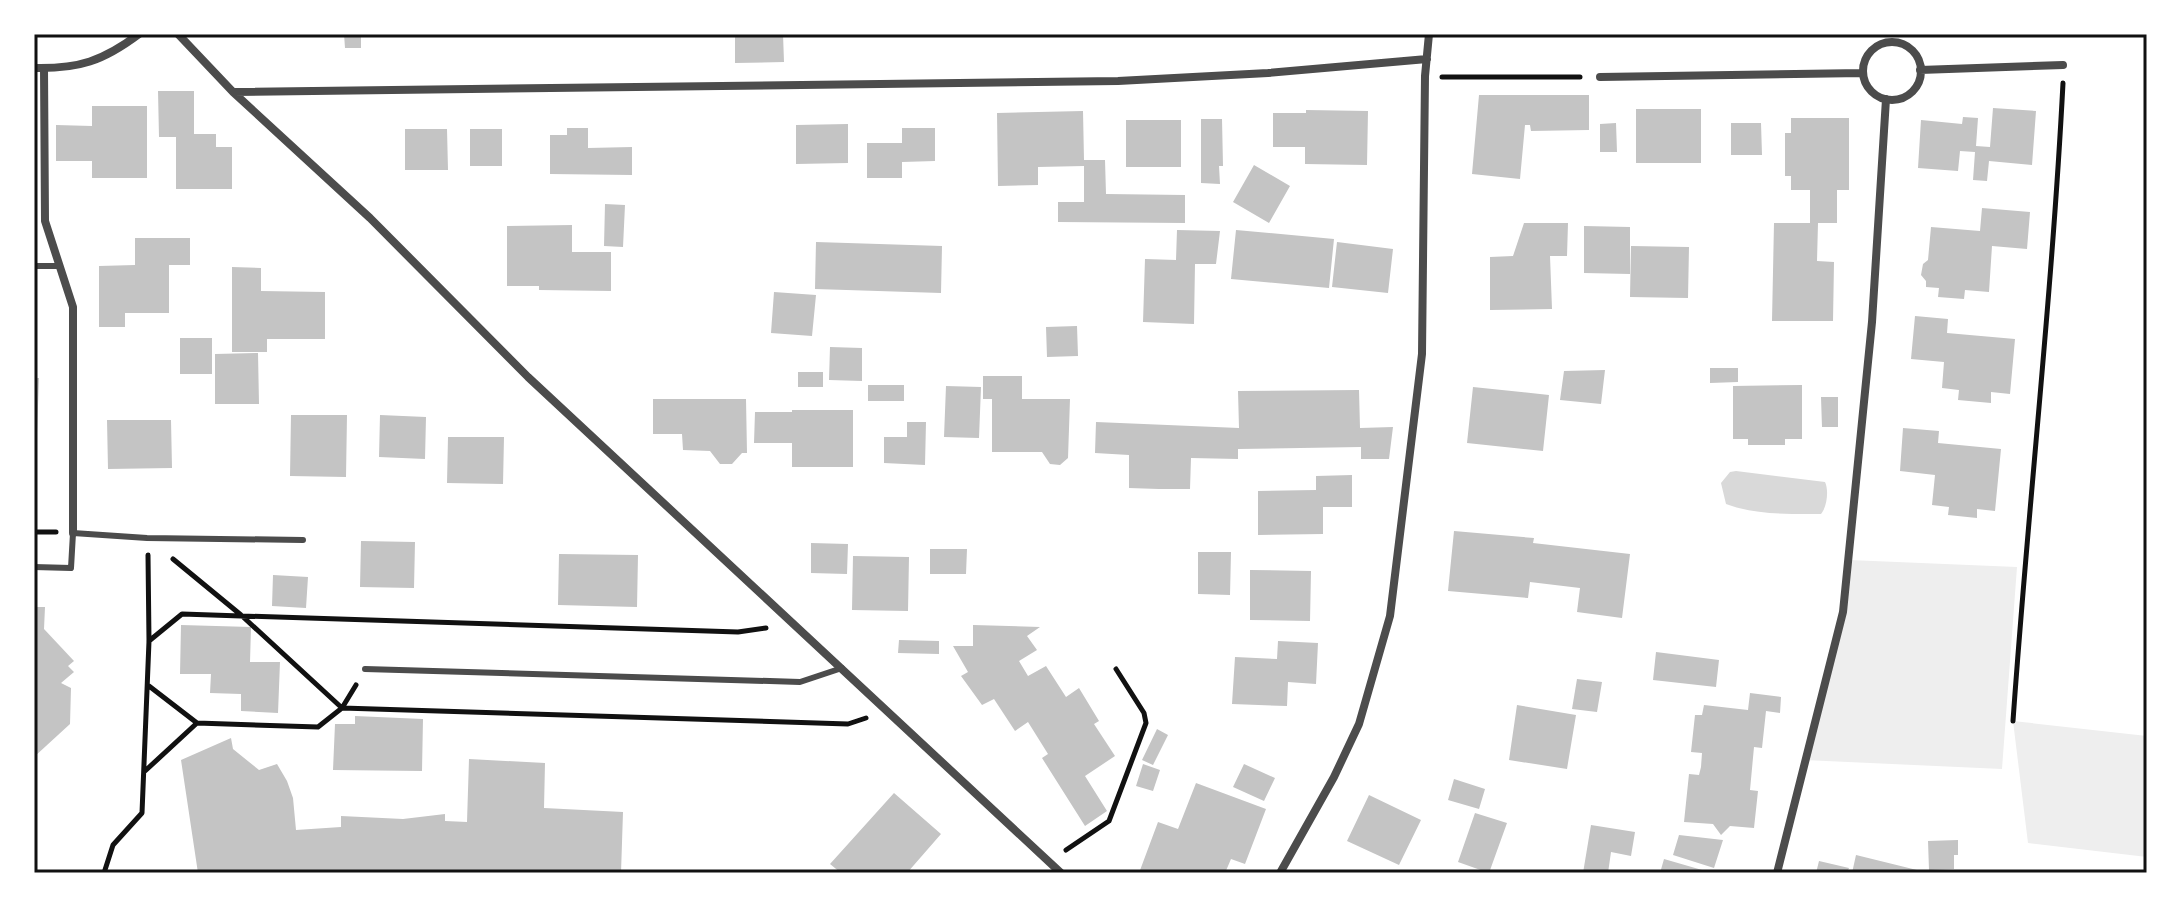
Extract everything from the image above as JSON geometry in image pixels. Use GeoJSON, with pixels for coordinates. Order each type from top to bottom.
{"type":"FeatureCollection","features":[{"type":"Feature","properties":{"kind":"street"},"geometry":{"type":"LineString","coordinates":[[34,68],[77,67],[111,55],[139,34]]}},
{"type":"Feature","properties":{"kind":"street"},"geometry":{"type":"LineString","coordinates":[[178,34],[233,92],[370,218],[528,377],[1061,873]]}},
{"type":"Feature","properties":{"kind":"street"},"geometry":{"type":"LineString","coordinates":[[1280,873],[1334,777],[1359,724],[1390,616],[1422,354],[1425,76],[1429,34]]}},
{"type":"Feature","properties":{"kind":"street"},"geometry":{"type":"LineString","coordinates":[[1890,38],[1915,54],[1920,70],[1913,90],[1905,96],[1886,99],[1870,90],[1863,73],[1867,56],[1890,38]]}},
{"type":"Feature","properties":{"kind":"street"},"geometry":{"type":"LineString","coordinates":[[233,92],[1118,81],[1268,73],[1427,59]]}},
{"type":"Feature","properties":{"kind":"street"},"geometry":{"type":"LineString","coordinates":[[1920,70],[2063,65]]}},
{"type":"Feature","properties":{"kind":"street"},"geometry":{"type":"LineString","coordinates":[[44,68],[45,221],[73,307],[73,533]]}},
{"type":"Feature","properties":{"kind":"street"},"geometry":{"type":"LineString","coordinates":[[1600,77],[1863,73]]}},
{"type":"Feature","properties":{"kind":"street"},"geometry":{"type":"LineString","coordinates":[[1777,873],[1843,612],[1872,322],[1886,99]]}},
{"type":"Feature","properties":{"kind":"lane"},"geometry":{"type":"LineString","coordinates":[[34,266],[58,266]]}},
{"type":"Feature","properties":{"kind":"lane"},"geometry":{"type":"LineString","coordinates":[[34,567],[71,568],[73,533],[147,538],[303,540]]}},
{"type":"Feature","properties":{"kind":"lane"},"geometry":{"type":"LineString","coordinates":[[365,669],[800,682],[842,668]]}},
{"type":"Feature","properties":{"kind":"path"},"geometry":{"type":"LineString","coordinates":[[2013,721],[2058,167],[2063,65]]}},
{"type":"Feature","properties":{"kind":"path"},"geometry":{"type":"LineString","coordinates":[[1425,76],[1600,77]]}},
{"type":"Feature","properties":{"kind":"path"},"geometry":{"type":"LineString","coordinates":[[104,873],[113,845],[142,813],[149,641],[147,538]]}},
{"type":"Feature","properties":{"kind":"path"},"geometry":{"type":"LineString","coordinates":[[149,641],[182,614],[738,632],[794,624]]}},
{"type":"Feature","properties":{"kind":"path"},"geometry":{"type":"LineString","coordinates":[[148,686],[197,723],[318,727],[342,708],[365,669]]}},
{"type":"Feature","properties":{"kind":"path"},"geometry":{"type":"LineString","coordinates":[[1049,862],[1109,821],[1146,723],[1144,713],[1116,669]]}},
{"type":"Feature","properties":{"kind":"path"},"geometry":{"type":"LineString","coordinates":[[144,772],[197,723]]}},
{"type":"Feature","properties":{"kind":"shaded area"},"geometry":{"type":"Polygon","coordinates":[[[1730,472],[1825,482],[1825,507],[1821,514],[1785,514],[1726,504],[1721,483],[1730,472]]]}},
{"type":"Feature","properties":{"kind":"shaded area"},"geometry":{"type":"Polygon","coordinates":[[[1849,560],[2017,567],[2002,769],[1804,760],[1843,612],[1849,560]]]}},
{"type":"Feature","properties":{"kind":"shaded area"},"geometry":{"type":"Polygon","coordinates":[[[2013,721],[2147,736],[2147,857],[2028,843],[2013,721]]]}},
{"type":"Feature","properties":{"kind":"building"},"geometry":{"type":"Polygon","coordinates":[[[344,34],[361,34],[361,48],[345,48],[344,34]]]}},
{"type":"Feature","properties":{"kind":"building"},"geometry":{"type":"Polygon","coordinates":[[[735,34],[783,34],[784,62],[735,63],[735,34]]]}},
{"type":"Feature","properties":{"kind":"building"},"geometry":{"type":"Polygon","coordinates":[[[158,91],[194,91],[194,134],[216,134],[216,147],[232,147],[232,189],[176,189],[176,137],[159,137],[158,91]]]}},
{"type":"Feature","properties":{"kind":"building"},"geometry":{"type":"Polygon","coordinates":[[[1479,95],[1589,95],[1589,130],[1531,131],[1530,125],[1525,125],[1520,179],[1472,174],[1479,95]]]}},
{"type":"Feature","properties":{"kind":"building"},"geometry":{"type":"Polygon","coordinates":[[[92,106],[147,106],[147,178],[92,178],[92,161],[56,161],[56,125],[92,126],[92,106]]]}},
{"type":"Feature","properties":{"kind":"building"},"geometry":{"type":"Polygon","coordinates":[[[1993,108],[2036,111],[2032,165],[1989,161],[1987,181],[1973,180],[1975,152],[1960,151],[1958,171],[1918,168],[1921,120],[1962,124],[1963,117],[1978,118],[1976,146],[1990,147],[1993,108]]]}},
{"type":"Feature","properties":{"kind":"building"},"geometry":{"type":"Polygon","coordinates":[[[1636,109],[1701,109],[1701,163],[1636,163],[1636,109]]]}},
{"type":"Feature","properties":{"kind":"building"},"geometry":{"type":"Polygon","coordinates":[[[1306,110],[1368,111],[1367,165],[1305,164],[1305,147],[1273,147],[1273,113],[1306,113],[1306,110]]]}},
{"type":"Feature","properties":{"kind":"building"},"geometry":{"type":"Polygon","coordinates":[[[1083,111],[1084,160],[1105,160],[1106,194],[1185,195],[1185,223],[1058,222],[1058,202],[1084,202],[1084,166],[1038,167],[1038,185],[998,186],[997,113],[1083,111]]]}},
{"type":"Feature","properties":{"kind":"building"},"geometry":{"type":"Polygon","coordinates":[[[1791,118],[1849,118],[1849,190],[1837,190],[1837,223],[1818,223],[1817,261],[1834,262],[1833,321],[1772,321],[1774,223],[1810,223],[1810,190],[1791,190],[1791,176],[1785,176],[1785,133],[1791,133],[1791,118]]]}},
{"type":"Feature","properties":{"kind":"building"},"geometry":{"type":"Polygon","coordinates":[[[1201,119],[1222,119],[1223,166],[1219,166],[1220,184],[1201,183],[1201,119]]]}},
{"type":"Feature","properties":{"kind":"building"},"geometry":{"type":"Polygon","coordinates":[[[1126,120],[1181,120],[1181,167],[1126,167],[1126,120]]]}},
{"type":"Feature","properties":{"kind":"building"},"geometry":{"type":"Polygon","coordinates":[[[1616,123],[1617,152],[1600,152],[1600,124],[1616,123]]]}},
{"type":"Feature","properties":{"kind":"building"},"geometry":{"type":"Polygon","coordinates":[[[1731,123],[1761,123],[1762,155],[1731,155],[1731,123]]]}},
{"type":"Feature","properties":{"kind":"building"},"geometry":{"type":"Polygon","coordinates":[[[848,124],[848,163],[796,164],[796,125],[848,124]]]}},
{"type":"Feature","properties":{"kind":"building"},"geometry":{"type":"Polygon","coordinates":[[[567,128],[588,128],[588,148],[632,147],[632,175],[550,174],[550,135],[567,135],[567,128]]]}},
{"type":"Feature","properties":{"kind":"building"},"geometry":{"type":"Polygon","coordinates":[[[902,128],[935,128],[935,161],[902,162],[902,178],[867,178],[867,143],[902,143],[902,128]]]}},
{"type":"Feature","properties":{"kind":"building"},"geometry":{"type":"Polygon","coordinates":[[[405,129],[447,129],[448,170],[405,170],[405,129]]]}},
{"type":"Feature","properties":{"kind":"building"},"geometry":{"type":"Polygon","coordinates":[[[470,129],[502,129],[502,166],[470,166],[470,129]]]}},
{"type":"Feature","properties":{"kind":"building"},"geometry":{"type":"Polygon","coordinates":[[[1254,165],[1290,186],[1269,223],[1233,202],[1254,165]]]}},
{"type":"Feature","properties":{"kind":"building"},"geometry":{"type":"Polygon","coordinates":[[[605,204],[625,205],[623,247],[604,246],[605,204]]]}},
{"type":"Feature","properties":{"kind":"building"},"geometry":{"type":"Polygon","coordinates":[[[1982,208],[2030,212],[2027,249],[1992,246],[1989,292],[1965,290],[1964,299],[1938,297],[1939,288],[1926,287],[1921,275],[1923,264],[1928,260],[1931,227],[1980,231],[1982,208]]]}},
{"type":"Feature","properties":{"kind":"building"},"geometry":{"type":"Polygon","coordinates":[[[1524,223],[1568,223],[1567,256],[1550,256],[1552,309],[1490,310],[1490,257],[1513,256],[1524,223]]]}},
{"type":"Feature","properties":{"kind":"building"},"geometry":{"type":"Polygon","coordinates":[[[572,225],[572,252],[611,252],[611,291],[539,290],[539,286],[507,286],[507,226],[572,225]]]}},
{"type":"Feature","properties":{"kind":"building"},"geometry":{"type":"Polygon","coordinates":[[[1584,226],[1630,227],[1630,274],[1584,273],[1584,226]]]}},
{"type":"Feature","properties":{"kind":"building"},"geometry":{"type":"Polygon","coordinates":[[[1177,230],[1220,231],[1216,264],[1195,264],[1194,324],[1143,322],[1145,259],[1176,260],[1177,230]]]}},
{"type":"Feature","properties":{"kind":"building"},"geometry":{"type":"Polygon","coordinates":[[[1236,230],[1334,239],[1329,288],[1231,279],[1236,230]]]}},
{"type":"Feature","properties":{"kind":"building"},"geometry":{"type":"Polygon","coordinates":[[[135,238],[190,238],[190,265],[169,265],[169,313],[125,313],[125,327],[99,327],[99,266],[135,265],[135,238]]]}},
{"type":"Feature","properties":{"kind":"building"},"geometry":{"type":"Polygon","coordinates":[[[816,242],[942,246],[941,293],[815,289],[816,242]]]}},
{"type":"Feature","properties":{"kind":"building"},"geometry":{"type":"Polygon","coordinates":[[[1337,242],[1393,249],[1388,293],[1332,287],[1337,242]]]}},
{"type":"Feature","properties":{"kind":"building"},"geometry":{"type":"Polygon","coordinates":[[[1631,246],[1689,247],[1688,298],[1630,297],[1631,246]]]}},
{"type":"Feature","properties":{"kind":"building"},"geometry":{"type":"Polygon","coordinates":[[[232,267],[261,268],[261,291],[325,292],[325,339],[267,339],[267,352],[232,352],[232,267]]]}},
{"type":"Feature","properties":{"kind":"building"},"geometry":{"type":"Polygon","coordinates":[[[774,292],[816,295],[812,336],[771,333],[774,292]]]}},
{"type":"Feature","properties":{"kind":"building"},"geometry":{"type":"Polygon","coordinates":[[[1915,316],[1948,319],[1947,333],[2015,339],[2010,394],[1991,392],[1991,403],[1958,400],[1959,390],[1942,388],[1944,362],[1911,359],[1915,316]]]}},
{"type":"Feature","properties":{"kind":"building"},"geometry":{"type":"Polygon","coordinates":[[[1077,326],[1078,356],[1047,357],[1046,327],[1077,326]]]}},
{"type":"Feature","properties":{"kind":"building"},"geometry":{"type":"Polygon","coordinates":[[[180,338],[212,338],[212,374],[180,374],[180,338]]]}},
{"type":"Feature","properties":{"kind":"building"},"geometry":{"type":"Polygon","coordinates":[[[830,347],[862,348],[862,381],[829,380],[830,347]]]}},
{"type":"Feature","properties":{"kind":"building"},"geometry":{"type":"Polygon","coordinates":[[[258,353],[259,404],[215,404],[215,354],[258,353]]]}},
{"type":"Feature","properties":{"kind":"building"},"geometry":{"type":"Polygon","coordinates":[[[1710,368],[1738,368],[1738,382],[1710,383],[1710,368]]]}},
{"type":"Feature","properties":{"kind":"building"},"geometry":{"type":"Polygon","coordinates":[[[1605,370],[1601,404],[1560,400],[1564,371],[1605,370]]]}},
{"type":"Feature","properties":{"kind":"building"},"geometry":{"type":"Polygon","coordinates":[[[798,372],[823,372],[823,387],[798,387],[798,372]]]}},
{"type":"Feature","properties":{"kind":"building"},"geometry":{"type":"Polygon","coordinates":[[[983,376],[1022,376],[1022,399],[1070,399],[1068,458],[1060,465],[1050,464],[1042,452],[992,452],[992,399],[983,399],[983,376]]]}},
{"type":"Feature","properties":{"kind":"building"},"geometry":{"type":"Polygon","coordinates":[[[34,378],[39,378],[37,433],[34,433],[34,378]]]}},
{"type":"Feature","properties":{"kind":"building"},"geometry":{"type":"Polygon","coordinates":[[[868,385],[904,385],[904,401],[868,401],[868,385]]]}},
{"type":"Feature","properties":{"kind":"building"},"geometry":{"type":"Polygon","coordinates":[[[1802,385],[1802,439],[1785,439],[1785,445],[1748,445],[1748,439],[1733,439],[1733,386],[1802,385]]]}},
{"type":"Feature","properties":{"kind":"building"},"geometry":{"type":"Polygon","coordinates":[[[946,386],[981,387],[979,438],[944,437],[946,386]]]}},
{"type":"Feature","properties":{"kind":"building"},"geometry":{"type":"Polygon","coordinates":[[[1473,387],[1549,395],[1543,451],[1467,443],[1473,387]]]}},
{"type":"Feature","properties":{"kind":"building"},"geometry":{"type":"Polygon","coordinates":[[[1359,390],[1360,428],[1393,427],[1389,459],[1361,459],[1361,447],[1238,449],[1238,459],[1191,458],[1190,489],[1159,489],[1129,488],[1129,455],[1095,453],[1096,422],[1239,428],[1238,391],[1359,390]]]}},
{"type":"Feature","properties":{"kind":"building"},"geometry":{"type":"Polygon","coordinates":[[[1821,397],[1838,397],[1838,427],[1822,427],[1821,397]]]}},
{"type":"Feature","properties":{"kind":"building"},"geometry":{"type":"Polygon","coordinates":[[[653,399],[746,399],[747,453],[742,453],[732,464],[720,464],[710,451],[683,450],[682,434],[653,434],[653,399]]]}},
{"type":"Feature","properties":{"kind":"building"},"geometry":{"type":"Polygon","coordinates":[[[853,410],[853,467],[792,467],[792,443],[754,443],[755,412],[853,410]]]}},
{"type":"Feature","properties":{"kind":"building"},"geometry":{"type":"Polygon","coordinates":[[[291,415],[347,415],[346,477],[290,476],[291,415]]]}},
{"type":"Feature","properties":{"kind":"building"},"geometry":{"type":"Polygon","coordinates":[[[380,415],[426,417],[425,459],[379,457],[380,415]]]}},
{"type":"Feature","properties":{"kind":"building"},"geometry":{"type":"Polygon","coordinates":[[[107,420],[171,420],[172,468],[108,469],[107,420]]]}},
{"type":"Feature","properties":{"kind":"building"},"geometry":{"type":"Polygon","coordinates":[[[907,422],[926,422],[925,465],[884,463],[884,437],[907,437],[907,422]]]}},
{"type":"Feature","properties":{"kind":"building"},"geometry":{"type":"Polygon","coordinates":[[[1903,428],[1939,431],[1938,443],[2001,449],[1995,511],[1977,509],[1977,518],[1948,515],[1949,507],[1932,505],[1935,475],[1900,471],[1903,428]]]}},
{"type":"Feature","properties":{"kind":"building"},"geometry":{"type":"Polygon","coordinates":[[[448,437],[504,437],[503,484],[447,483],[448,437]]]}},
{"type":"Feature","properties":{"kind":"building"},"geometry":{"type":"Polygon","coordinates":[[[1352,475],[1352,507],[1323,507],[1323,534],[1258,535],[1258,491],[1316,490],[1316,476],[1352,475]]]}},
{"type":"Feature","properties":{"kind":"building"},"geometry":{"type":"Polygon","coordinates":[[[1454,531],[1534,538],[1533,543],[1630,554],[1622,618],[1577,612],[1580,588],[1530,582],[1528,598],[1448,591],[1454,531]]]}},
{"type":"Feature","properties":{"kind":"building"},"geometry":{"type":"Polygon","coordinates":[[[361,541],[415,542],[414,588],[360,587],[361,541]]]}},
{"type":"Feature","properties":{"kind":"building"},"geometry":{"type":"Polygon","coordinates":[[[811,543],[848,544],[847,574],[811,573],[811,543]]]}},
{"type":"Feature","properties":{"kind":"building"},"geometry":{"type":"Polygon","coordinates":[[[930,549],[967,549],[966,574],[930,574],[930,549]]]}},
{"type":"Feature","properties":{"kind":"building"},"geometry":{"type":"Polygon","coordinates":[[[1198,552],[1231,552],[1230,595],[1198,594],[1198,552]]]}},
{"type":"Feature","properties":{"kind":"building"},"geometry":{"type":"Polygon","coordinates":[[[559,554],[638,555],[637,607],[558,605],[559,554]]]}},
{"type":"Feature","properties":{"kind":"building"},"geometry":{"type":"Polygon","coordinates":[[[853,556],[909,557],[908,611],[852,610],[853,556]]]}},
{"type":"Feature","properties":{"kind":"building"},"geometry":{"type":"Polygon","coordinates":[[[1250,570],[1311,571],[1310,621],[1250,620],[1250,570]]]}},
{"type":"Feature","properties":{"kind":"building"},"geometry":{"type":"Polygon","coordinates":[[[273,575],[308,577],[306,608],[272,606],[273,575]]]}},
{"type":"Feature","properties":{"kind":"building"},"geometry":{"type":"Polygon","coordinates":[[[34,607],[45,607],[44,629],[74,661],[68,666],[74,672],[61,683],[71,688],[70,724],[34,757],[34,607]]]}},
{"type":"Feature","properties":{"kind":"building"},"geometry":{"type":"Polygon","coordinates":[[[181,625],[251,627],[250,662],[280,662],[278,713],[241,711],[241,694],[210,693],[211,674],[180,674],[181,625]]]}},
{"type":"Feature","properties":{"kind":"building"},"geometry":{"type":"Polygon","coordinates":[[[973,625],[1040,627],[1027,636],[1037,650],[1019,661],[1028,676],[1046,666],[1066,697],[1079,688],[1099,721],[1094,724],[1115,756],[1085,776],[1107,811],[1085,826],[1042,758],[1048,754],[1028,722],[1015,731],[994,699],[982,705],[961,676],[968,672],[953,646],[973,646],[973,625]]]}},
{"type":"Feature","properties":{"kind":"building"},"geometry":{"type":"Polygon","coordinates":[[[899,640],[939,641],[939,654],[898,653],[899,640]]]}},
{"type":"Feature","properties":{"kind":"building"},"geometry":{"type":"Polygon","coordinates":[[[1278,641],[1318,643],[1316,684],[1288,682],[1287,706],[1232,704],[1235,657],[1277,659],[1278,641]]]}},
{"type":"Feature","properties":{"kind":"building"},"geometry":{"type":"Polygon","coordinates":[[[1656,652],[1719,660],[1716,687],[1653,680],[1656,652]]]}},
{"type":"Feature","properties":{"kind":"building"},"geometry":{"type":"Polygon","coordinates":[[[1577,679],[1602,682],[1597,712],[1572,709],[1577,679]]]}},
{"type":"Feature","properties":{"kind":"building"},"geometry":{"type":"Polygon","coordinates":[[[1750,693],[1781,697],[1780,713],[1766,711],[1762,748],[1754,747],[1750,790],[1758,791],[1754,828],[1730,826],[1721,835],[1713,824],[1684,822],[1689,774],[1699,775],[1701,767],[1702,753],[1691,752],[1695,715],[1702,715],[1704,705],[1748,710],[1750,693]]]}},
{"type":"Feature","properties":{"kind":"building"},"geometry":{"type":"Polygon","coordinates":[[[1517,705],[1576,715],[1567,769],[1509,760],[1517,705]]]}},
{"type":"Feature","properties":{"kind":"building"},"geometry":{"type":"Polygon","coordinates":[[[355,716],[423,719],[422,771],[333,770],[335,724],[355,724],[355,716]]]}},
{"type":"Feature","properties":{"kind":"building"},"geometry":{"type":"Polygon","coordinates":[[[1157,729],[1168,735],[1153,765],[1142,760],[1157,729]]]}},
{"type":"Feature","properties":{"kind":"building"},"geometry":{"type":"Polygon","coordinates":[[[231,738],[233,749],[259,770],[277,764],[293,798],[296,830],[341,827],[341,816],[403,819],[445,814],[445,821],[467,822],[469,759],[545,763],[544,808],[623,812],[621,873],[198,873],[181,760],[231,738]]]}},
{"type":"Feature","properties":{"kind":"building"},"geometry":{"type":"Polygon","coordinates":[[[1143,764],[1160,770],[1153,791],[1136,786],[1143,764]]]}},
{"type":"Feature","properties":{"kind":"building"},"geometry":{"type":"Polygon","coordinates":[[[1244,764],[1275,778],[1264,801],[1233,787],[1244,764]]]}},
{"type":"Feature","properties":{"kind":"building"},"geometry":{"type":"Polygon","coordinates":[[[1454,779],[1485,789],[1479,809],[1448,800],[1454,779]]]}},
{"type":"Feature","properties":{"kind":"building"},"geometry":{"type":"Polygon","coordinates":[[[1196,783],[1266,809],[1245,864],[1231,859],[1225,873],[1139,873],[1158,822],[1178,829],[1196,783]]]}},
{"type":"Feature","properties":{"kind":"building"},"geometry":{"type":"Polygon","coordinates":[[[894,793],[941,834],[907,873],[841,873],[830,864],[894,793]]]}},
{"type":"Feature","properties":{"kind":"building"},"geometry":{"type":"Polygon","coordinates":[[[1369,795],[1421,820],[1399,865],[1347,841],[1369,795]]]}},
{"type":"Feature","properties":{"kind":"building"},"geometry":{"type":"Polygon","coordinates":[[[1475,813],[1507,823],[1489,873],[1458,862],[1475,813]]]}},
{"type":"Feature","properties":{"kind":"building"},"geometry":{"type":"Polygon","coordinates":[[[1591,825],[1635,832],[1631,856],[1611,852],[1608,873],[1583,873],[1591,825]]]}},
{"type":"Feature","properties":{"kind":"building"},"geometry":{"type":"Polygon","coordinates":[[[1679,835],[1723,840],[1714,868],[1673,855],[1679,835]]]}},
{"type":"Feature","properties":{"kind":"building"},"geometry":{"type":"Polygon","coordinates":[[[1958,840],[1954,869],[1929,870],[1928,841],[1958,840]]]}},
{"type":"Feature","properties":{"kind":"building"},"geometry":{"type":"Polygon","coordinates":[[[1856,855],[1925,872],[1925,873],[1852,873],[1856,855]]]}},
{"type":"Feature","properties":{"kind":"building"},"geometry":{"type":"Polygon","coordinates":[[[1664,859],[1709,872],[1709,873],[1660,873],[1664,859]]]}},
{"type":"Feature","properties":{"kind":"building"},"geometry":{"type":"Polygon","coordinates":[[[1819,861],[1849,868],[1847,873],[1816,873],[1819,861]]]}}]}
